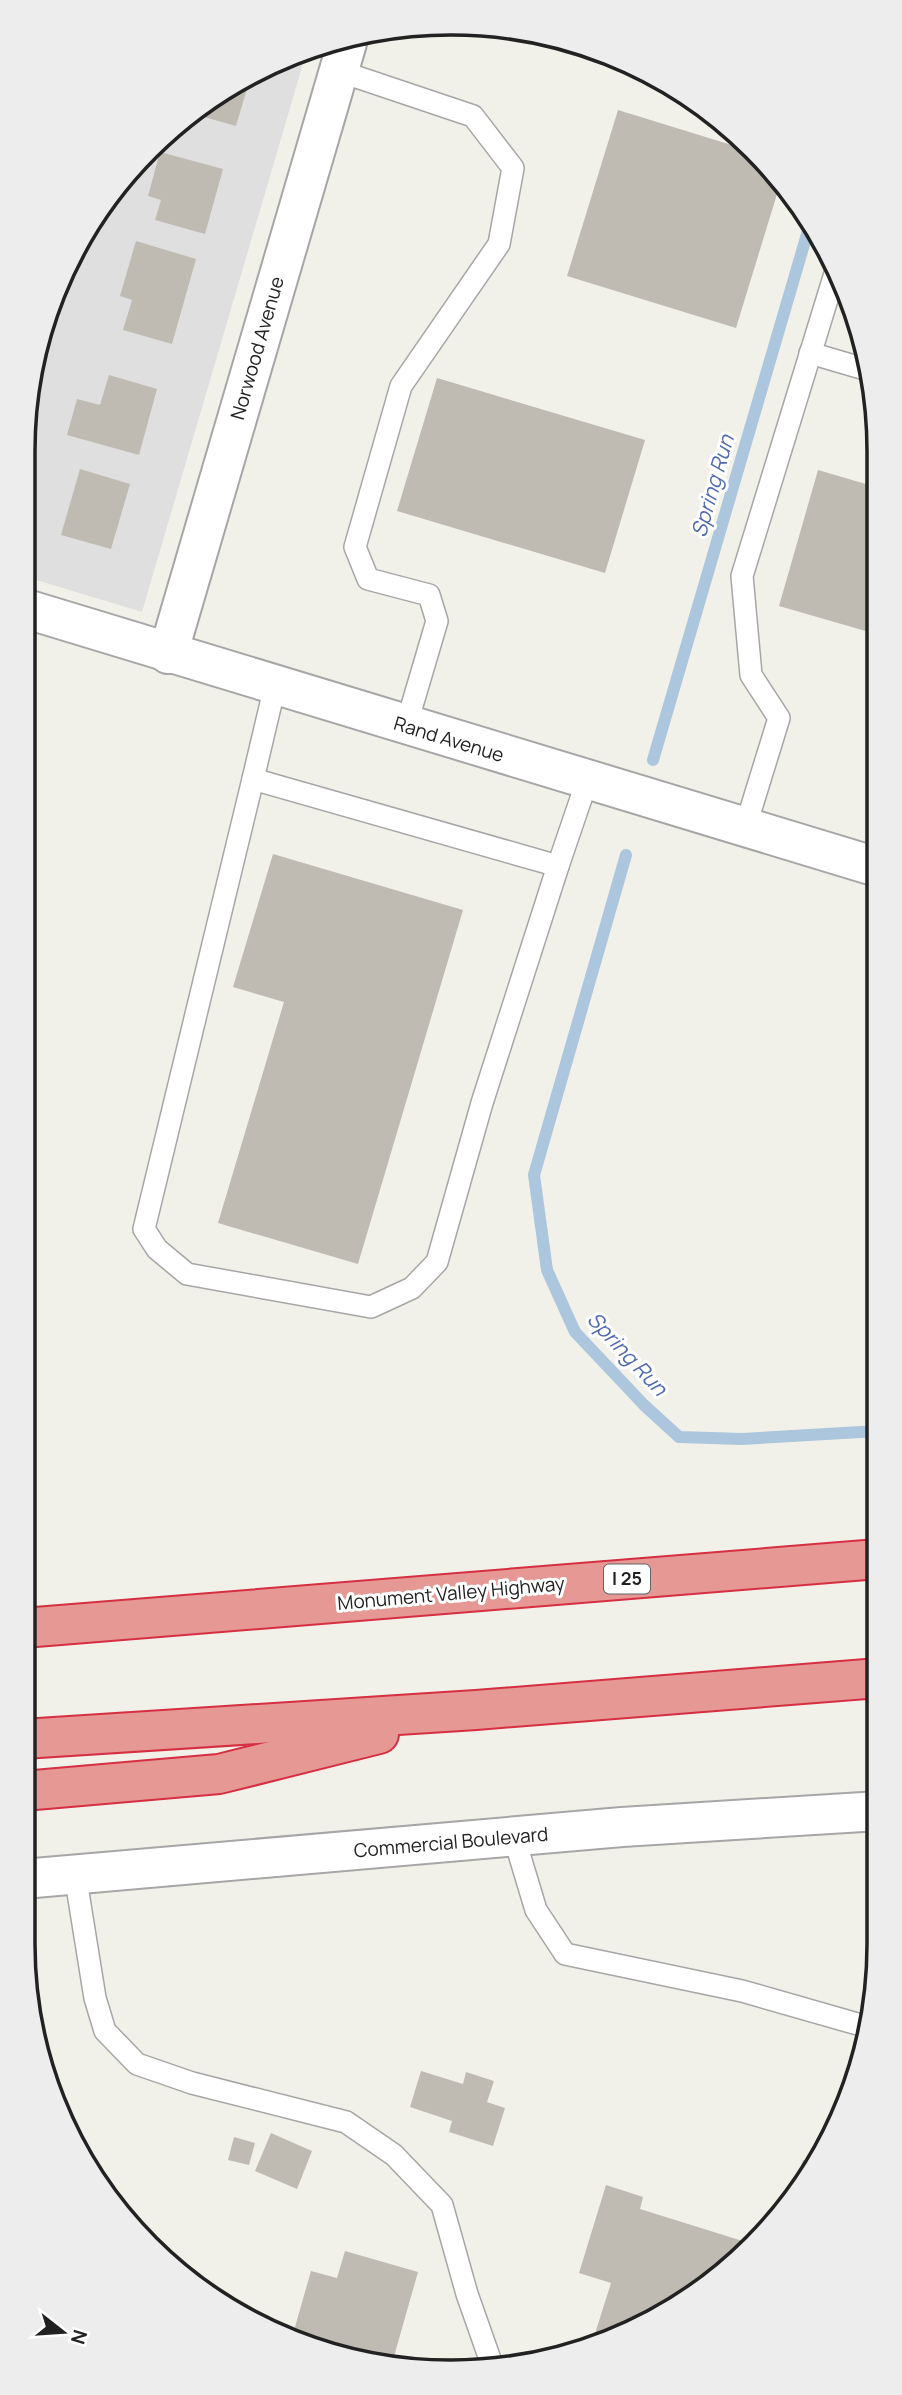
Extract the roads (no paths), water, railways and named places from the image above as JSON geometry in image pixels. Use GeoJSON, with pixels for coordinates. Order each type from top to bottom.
{"type":"FeatureCollection","features":[{"type":"Feature","properties":{"kind":"highway","name":"Monument Valley Highway"},"geometry":{"type":"LineString","coordinates":[[35,1627],[867,1560]]}},
{"type":"Feature","properties":{"kind":"highway"},"geometry":{"type":"LineString","coordinates":[[35,1738],[477,1710],[867,1679]]}},
{"type":"Feature","properties":{"kind":"highway"},"geometry":{"type":"LineString","coordinates":[[35,1790],[219,1773],[477,1710]]}},
{"type":"Feature","properties":{"kind":"street","name":"Norwood Avenue"},"geometry":{"type":"LineString","coordinates":[[168,653],[343,57]]}},
{"type":"Feature","properties":{"kind":"street","name":"Rand Avenue"},"geometry":{"type":"LineString","coordinates":[[35,612],[867,864]]}},
{"type":"Feature","properties":{"kind":"street","name":"Commercial Boulevard"},"geometry":{"type":"LineString","coordinates":[[35,1878],[514,1837],[867,1812]]}},
{"type":"Feature","properties":{"kind":"lane"},"geometry":{"type":"LineString","coordinates":[[343,57],[473,116],[513,168],[499,244],[401,386],[355,547],[368,579],[429,595],[437,621],[406,726]]}},
{"type":"Feature","properties":{"kind":"lane"},"geometry":{"type":"LineString","coordinates":[[745,828],[779,718],[751,676],[742,576],[832,284]]}},
{"type":"Feature","properties":{"kind":"lane"},"geometry":{"type":"LineString","coordinates":[[810,353],[858,367]]}},
{"type":"Feature","properties":{"kind":"lane"},"geometry":{"type":"LineString","coordinates":[[275,686],[144,1229],[157,1249],[187,1274],[371,1307],[412,1288],[437,1262],[482,1103],[587,781]]}},
{"type":"Feature","properties":{"kind":"lane"},"geometry":{"type":"LineString","coordinates":[[253,779],[558,866]]}},
{"type":"Feature","properties":{"kind":"lane"},"geometry":{"type":"LineString","coordinates":[[514,1837],[536,1910],[565,1954],[742,1991],[859,2024]]}},
{"type":"Feature","properties":{"kind":"lane"},"geometry":{"type":"LineString","coordinates":[[75,1874],[95,1998],[105,2031],[137,2064],[192,2083],[346,2122],[394,2155],[442,2205],[467,2294],[489,2358]]}},
{"type":"Feature","properties":{"kind":"waterway","name":"Spring Run"},"geometry":{"type":"LineString","coordinates":[[653,760],[807,236]]}},
{"type":"Feature","properties":{"kind":"waterway","name":"Spring Run"},"geometry":{"type":"LineString","coordinates":[[626,855],[534,1175],[547,1270],[575,1332],[644,1405],[679,1437],[742,1439],[867,1432]]}}]}
